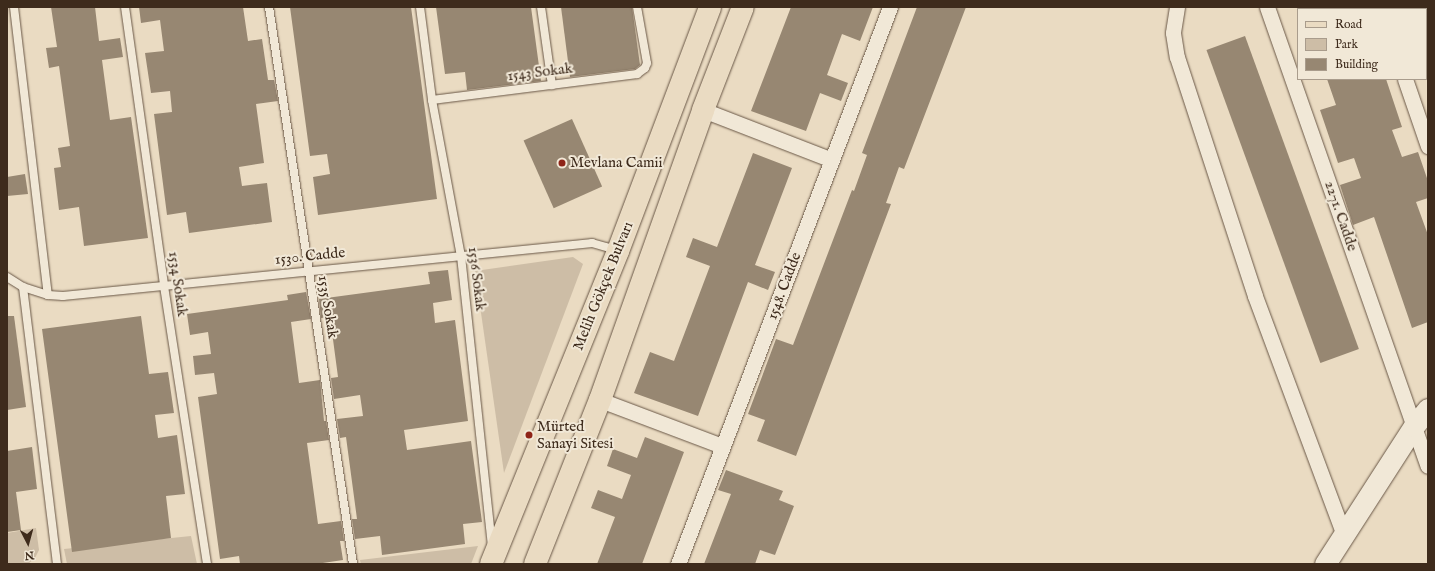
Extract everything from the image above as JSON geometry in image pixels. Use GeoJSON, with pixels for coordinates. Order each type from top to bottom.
{"type":"FeatureCollection","features":[{"type":"Feature","properties":{"kind":"main road","name":"Melih Gökçek Bulvarı"},"geometry":{"type":"LineString","coordinates":[[492,560],[618,251],[710,7]]}},
{"type":"Feature","properties":{"kind":"main road"},"geometry":{"type":"LineString","coordinates":[[535,564],[600,400],[703,110],[743,7]]}},
{"type":"Feature","properties":{"kind":"street","name":"1548. Cadde"},"geometry":{"type":"LineString","coordinates":[[678,564],[890,7]]}},
{"type":"Feature","properties":{"kind":"street"},"geometry":{"type":"LineString","coordinates":[[1177,7],[1173,33],[1177,57],[1255,296],[1344,535]]}},
{"type":"Feature","properties":{"kind":"street","name":"2271. Cadde"},"geometry":{"type":"LineString","coordinates":[[1267,7],[1428,466]]}},
{"type":"Feature","properties":{"kind":"street"},"geometry":{"type":"LineString","coordinates":[[1405,80],[1428,146]]}},
{"type":"Feature","properties":{"kind":"street"},"geometry":{"type":"LineString","coordinates":[[703,110],[832,160]]}},
{"type":"Feature","properties":{"kind":"street"},"geometry":{"type":"LineString","coordinates":[[600,400],[722,446]]}},
{"type":"Feature","properties":{"kind":"street"},"geometry":{"type":"LineString","coordinates":[[1326,564],[1414,426],[1428,409]]}},
{"type":"Feature","properties":{"kind":"lane"},"geometry":{"type":"LineString","coordinates":[[14,7],[48,295]]}},
{"type":"Feature","properties":{"kind":"lane","name":"1534 Sokak"},"geometry":{"type":"LineString","coordinates":[[125,7],[164,286],[207,564]]}},
{"type":"Feature","properties":{"kind":"lane","name":"1535 Sokak"},"geometry":{"type":"LineString","coordinates":[[269,7],[353,564]]}},
{"type":"Feature","properties":{"kind":"lane","name":"1536 Sokak"},"geometry":{"type":"LineString","coordinates":[[420,7],[432,100],[461,256],[492,560]]}},
{"type":"Feature","properties":{"kind":"lane"},"geometry":{"type":"LineString","coordinates":[[541,7],[552,85]]}},
{"type":"Feature","properties":{"kind":"lane","name":"1543 Sokak"},"geometry":{"type":"LineString","coordinates":[[432,100],[636,74],[645,68],[647,63],[637,7]]}},
{"type":"Feature","properties":{"kind":"lane","name":"1530. Cadde"},"geometry":{"type":"LineString","coordinates":[[7,277],[23,287],[48,295],[63,296],[308,270],[592,243],[618,251]]}},
{"type":"Feature","properties":{"kind":"lane"},"geometry":{"type":"LineString","coordinates":[[23,287],[57,564]]}},
{"type":"Feature","properties":{"kind":"green space"},"geometry":{"type":"Polygon","coordinates":[[[573,257],[583,264],[504,473],[475,271],[573,257]]]}},
{"type":"Feature","properties":{"kind":"green space"},"geometry":{"type":"Polygon","coordinates":[[[36,528],[39,550],[35,558],[28,564],[7,563],[7,533],[36,528]]]}},
{"type":"Feature","properties":{"kind":"green space"},"geometry":{"type":"Polygon","coordinates":[[[191,536],[197,564],[67,564],[64,549],[191,536]]]}},
{"type":"Feature","properties":{"kind":"green space"},"geometry":{"type":"Polygon","coordinates":[[[478,546],[471,564],[361,564],[360,560],[478,546]]]}},
{"type":"Feature","properties":{"kind":"building"},"geometry":{"type":"Polygon","coordinates":[[[51,7],[95,7],[99,41],[120,38],[123,57],[102,60],[110,120],[131,117],[148,238],[84,246],[79,207],[59,210],[54,168],[61,167],[58,148],[70,146],[59,66],[49,68],[46,48],[57,47],[51,7]]]}},
{"type":"Feature","properties":{"kind":"building"},"geometry":{"type":"Polygon","coordinates":[[[139,7],[243,7],[248,41],[262,39],[268,80],[274,80],[278,101],[256,104],[264,163],[239,167],[242,186],[267,183],[272,222],[189,233],[186,212],[167,215],[154,114],[172,112],[170,91],[151,93],[145,53],[164,51],[160,20],[141,23],[139,7]]]}},
{"type":"Feature","properties":{"kind":"building"},"geometry":{"type":"Polygon","coordinates":[[[290,7],[411,7],[437,199],[318,215],[313,177],[330,174],[327,154],[310,156],[290,7]]]}},
{"type":"Feature","properties":{"kind":"building"},"geometry":{"type":"Polygon","coordinates":[[[436,7],[531,7],[541,81],[467,90],[465,72],[445,74],[436,7]]]}},
{"type":"Feature","properties":{"kind":"building"},"geometry":{"type":"Polygon","coordinates":[[[561,7],[632,7],[640,65],[635,69],[570,77],[561,7]]]}},
{"type":"Feature","properties":{"kind":"building"},"geometry":{"type":"Polygon","coordinates":[[[791,7],[873,7],[860,41],[842,34],[827,75],[848,83],[841,101],[820,93],[806,131],[751,111],[791,7]]]}},
{"type":"Feature","properties":{"kind":"building"},"geometry":{"type":"Polygon","coordinates":[[[917,7],[966,7],[904,169],[899,167],[886,203],[891,204],[796,456],[757,441],[765,420],[748,414],[776,339],[793,345],[852,190],[854,191],[867,155],[862,153],[917,7]]]}},
{"type":"Feature","properties":{"kind":"building"},"geometry":{"type":"Polygon","coordinates":[[[1245,36],[1359,349],[1320,363],[1206,50],[1245,36]]]}},
{"type":"Feature","properties":{"kind":"building"},"geometry":{"type":"Polygon","coordinates":[[[1327,80],[1386,80],[1402,127],[1392,130],[1402,157],[1418,152],[1428,181],[1428,198],[1416,202],[1428,235],[1428,322],[1412,328],[1374,217],[1353,225],[1340,185],[1361,178],[1354,158],[1338,163],[1320,110],[1336,105],[1327,80]]]}},
{"type":"Feature","properties":{"kind":"building","name":"Mevlana Camii"},"geometry":{"type":"Polygon","coordinates":[[[572,119],[602,187],[554,208],[524,141],[572,119]]]}},
{"type":"Feature","properties":{"kind":"building"},"geometry":{"type":"Polygon","coordinates":[[[753,153],[792,168],[755,265],[775,272],[768,290],[748,282],[698,416],[634,393],[650,352],[674,361],[710,266],[686,257],[693,238],[717,247],[753,153]]]}},
{"type":"Feature","properties":{"kind":"building"},"geometry":{"type":"Polygon","coordinates":[[[25,174],[28,194],[7,196],[7,177],[25,174]]]}},
{"type":"Feature","properties":{"kind":"building"},"geometry":{"type":"Polygon","coordinates":[[[448,270],[452,300],[433,303],[435,323],[455,320],[468,421],[404,430],[407,450],[471,441],[482,522],[463,524],[465,544],[382,555],[380,536],[355,539],[352,519],[357,519],[346,437],[340,438],[337,419],[363,416],[360,395],[334,399],[331,378],[338,377],[330,317],[321,318],[319,299],[430,284],[428,272],[448,270]]]}},
{"type":"Feature","properties":{"kind":"building"},"geometry":{"type":"Polygon","coordinates":[[[306,292],[311,319],[291,322],[299,383],[320,380],[324,421],[326,421],[329,440],[307,443],[318,524],[341,521],[344,541],[340,541],[343,560],[316,564],[240,564],[239,556],[220,559],[198,397],[217,394],[214,373],[195,375],[193,356],[211,354],[208,332],[190,335],[187,314],[288,300],[287,295],[306,292]]]}},
{"type":"Feature","properties":{"kind":"building"},"geometry":{"type":"Polygon","coordinates":[[[7,316],[14,316],[26,407],[7,410],[7,316]]]}},
{"type":"Feature","properties":{"kind":"building"},"geometry":{"type":"Polygon","coordinates":[[[141,316],[149,374],[168,372],[174,413],[155,415],[158,438],[177,435],[185,494],[166,496],[171,538],[72,552],[42,329],[141,316]]]}},
{"type":"Feature","properties":{"kind":"building"},"geometry":{"type":"Polygon","coordinates":[[[645,437],[684,452],[642,564],[597,564],[615,517],[591,508],[598,490],[622,499],[631,475],[607,466],[613,449],[637,458],[645,437]]]}},
{"type":"Feature","properties":{"kind":"building"},"geometry":{"type":"Polygon","coordinates":[[[32,447],[37,489],[16,492],[21,530],[7,532],[7,451],[32,447]]]}},
{"type":"Feature","properties":{"kind":"building"},"geometry":{"type":"Polygon","coordinates":[[[726,470],[783,491],[779,500],[794,506],[775,555],[760,550],[755,564],[704,564],[731,494],[718,490],[726,470]]]}},
{"type":"Feature","properties":{"kind":"place","name":"Mevlana Camii"},"geometry":{"type":"Point","coordinates":[562,163]}},
{"type":"Feature","properties":{"kind":"place","name":"Mürted Sanayi Sitesi"},"geometry":{"type":"Point","coordinates":[529,435]}}]}
